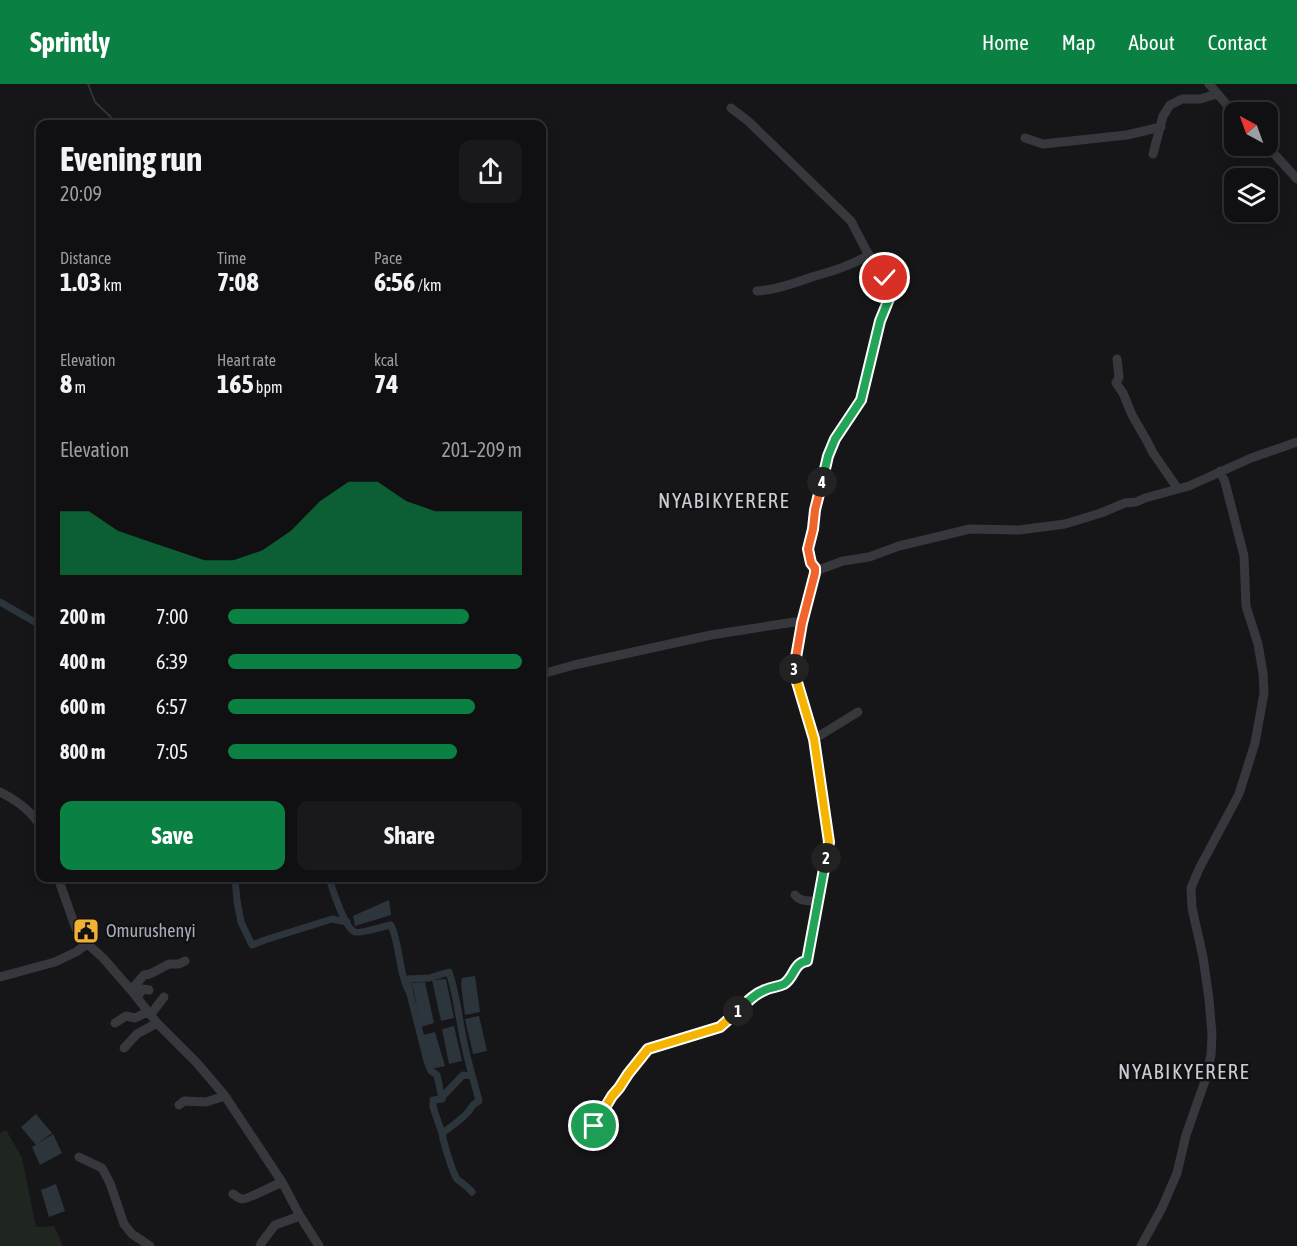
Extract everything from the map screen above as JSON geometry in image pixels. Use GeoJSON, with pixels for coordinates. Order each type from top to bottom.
{"type":"FeatureCollection","features":[{"type":"Feature","properties":{"kind":"street"},"geometry":{"type":"LineString","coordinates":[[1209,84],[1224,102]]}},
{"type":"Feature","properties":{"kind":"street"},"geometry":{"type":"LineString","coordinates":[[1153,154],[1163,117],[1170,105],[1182,99],[1200,99],[1217,94]]}},
{"type":"Feature","properties":{"kind":"street"},"geometry":{"type":"LineString","coordinates":[[731,108],[748,121],[851,221],[869,255],[889,284],[891,294],[880,321],[861,400],[835,439],[828,456],[808,549],[811,563],[815,568],[821,569],[843,561],[869,557],[899,546],[970,530],[1019,530],[1065,524],[1125,503],[1136,502],[1189,486],[1251,458],[1297,442]]}},
{"type":"Feature","properties":{"kind":"street"},"geometry":{"type":"LineString","coordinates":[[1025,138],[1043,144],[1127,135],[1161,127]]}},
{"type":"Feature","properties":{"kind":"street"},"geometry":{"type":"LineString","coordinates":[[1276,156],[1297,179]]}},
{"type":"Feature","properties":{"kind":"street"},"geometry":{"type":"LineString","coordinates":[[757,291],[829,273],[869,255]]}},
{"type":"Feature","properties":{"kind":"street"},"geometry":{"type":"LineString","coordinates":[[1117,359],[1119,377],[1116,383],[1124,393],[1143,436],[1178,489]]}},
{"type":"Feature","properties":{"kind":"street"},"geometry":{"type":"LineString","coordinates":[[1141,1246],[1162,1208],[1177,1173],[1211,1055],[1209,999],[1203,957],[1192,908],[1191,888],[1239,794],[1255,743],[1264,693],[1258,644],[1246,606],[1243,549],[1220,471]]}},
{"type":"Feature","properties":{"kind":"street"},"geometry":{"type":"LineString","coordinates":[[589,1131],[648,1049],[720,1027],[755,995],[785,983],[801,962],[807,961],[829,842],[814,739],[794,672],[802,623],[815,568]]}},
{"type":"Feature","properties":{"kind":"street"},"geometry":{"type":"LineString","coordinates":[[546,673],[711,635],[794,622],[802,623]]}},
{"type":"Feature","properties":{"kind":"street"},"geometry":{"type":"LineString","coordinates":[[814,739],[858,712]]}},
{"type":"Feature","properties":{"kind":"street"},"geometry":{"type":"LineString","coordinates":[[0,792],[16,800],[36,821]]}},
{"type":"Feature","properties":{"kind":"street"},"geometry":{"type":"LineString","coordinates":[[59,882],[80,937],[103,958],[158,1023],[225,1096],[282,1182],[319,1246]]}},
{"type":"Feature","properties":{"kind":"street"},"geometry":{"type":"LineString","coordinates":[[795,895],[801,900],[819,902]]}},
{"type":"Feature","properties":{"kind":"street"},"geometry":{"type":"LineString","coordinates":[[0,977],[55,962],[87,944]]}},
{"type":"Feature","properties":{"kind":"street"},"geometry":{"type":"LineString","coordinates":[[134,994],[144,975],[168,964],[179,964],[185,961]]}},
{"type":"Feature","properties":{"kind":"street"},"geometry":{"type":"LineString","coordinates":[[134,994],[142,989],[149,990]]}},
{"type":"Feature","properties":{"kind":"street"},"geometry":{"type":"LineString","coordinates":[[152,1014],[164,997]]}},
{"type":"Feature","properties":{"kind":"street"},"geometry":{"type":"LineString","coordinates":[[115,1023],[126,1016],[135,1018],[147,1012],[152,1014]]}},
{"type":"Feature","properties":{"kind":"street"},"geometry":{"type":"LineString","coordinates":[[124,1048],[137,1034],[158,1023]]}},
{"type":"Feature","properties":{"kind":"street"},"geometry":{"type":"LineString","coordinates":[[179,1105],[184,1101],[206,1102],[225,1096]]}},
{"type":"Feature","properties":{"kind":"street"},"geometry":{"type":"LineString","coordinates":[[79,1157],[102,1168],[124,1224],[132,1234],[150,1246]]}},
{"type":"Feature","properties":{"kind":"street"},"geometry":{"type":"LineString","coordinates":[[233,1194],[243,1200],[248,1199],[282,1182]]}},
{"type":"Feature","properties":{"kind":"street"},"geometry":{"type":"LineString","coordinates":[[260,1246],[275,1225],[300,1216]]}},
{"type":"Feature","properties":{"kind":"shaded area"},"geometry":{"type":"Polygon","coordinates":[[[389,900],[391,915],[355,926],[353,916],[389,900]]]}},
{"type":"Feature","properties":{"kind":"shaded area"},"geometry":{"type":"Polygon","coordinates":[[[475,976],[480,1012],[465,1015],[462,978],[475,976]]]}},
{"type":"Feature","properties":{"kind":"shaded area"},"geometry":{"type":"Polygon","coordinates":[[[446,979],[454,1018],[441,1021],[432,980],[446,979]]]}},
{"type":"Feature","properties":{"kind":"shaded area"},"geometry":{"type":"Polygon","coordinates":[[[425,982],[434,1023],[421,1027],[412,983],[425,982]]]}},
{"type":"Feature","properties":{"kind":"shaded area"},"geometry":{"type":"Polygon","coordinates":[[[479,1016],[487,1051],[473,1054],[465,1019],[479,1016]]]}},
{"type":"Feature","properties":{"kind":"shaded area"},"geometry":{"type":"Polygon","coordinates":[[[454,1026],[462,1061],[449,1064],[442,1029],[454,1026]]]}},
{"type":"Feature","properties":{"kind":"shaded area"},"geometry":{"type":"Polygon","coordinates":[[[435,1032],[445,1066],[431,1069],[423,1035],[435,1032]]]}},
{"type":"Feature","properties":{"kind":"shaded area"},"geometry":{"type":"Polygon","coordinates":[[[36,1114],[52,1133],[37,1144],[53,1134],[62,1153],[40,1165],[32,1147],[36,1145],[21,1127],[36,1114]]]}},
{"type":"Feature","properties":{"kind":"shaded area"},"geometry":{"type":"Polygon","coordinates":[[[6,1130],[22,1158],[36,1227],[54,1226],[63,1246],[0,1246],[0,1133],[6,1130]]]}},
{"type":"Feature","properties":{"kind":"shaded area"},"geometry":{"type":"Polygon","coordinates":[[[56,1184],[65,1211],[49,1217],[41,1190],[56,1184]]]}},
{"type":"Feature","properties":{"kind":"waterway"},"geometry":{"type":"LineString","coordinates":[[88,84],[95,102],[114,120]]}},
{"type":"Feature","properties":{"kind":"waterway"},"geometry":{"type":"LineString","coordinates":[[0,602],[36,623]]}},
{"type":"Feature","properties":{"kind":"waterway"},"geometry":{"type":"LineString","coordinates":[[235,882],[241,922],[252,945],[332,919],[347,922]]}},
{"type":"Feature","properties":{"kind":"waterway"},"geometry":{"type":"LineString","coordinates":[[330,882],[339,908],[347,924],[355,932],[391,925],[403,977],[410,994],[408,979],[429,978],[449,972],[479,1101],[473,1104],[459,1121],[442,1133],[455,1176],[472,1192]]}},
{"type":"Feature","properties":{"kind":"waterway"},"geometry":{"type":"LineString","coordinates":[[410,994],[427,1061],[431,1071],[437,1075],[442,1099]]}},
{"type":"Feature","properties":{"kind":"waterway"},"geometry":{"type":"LineString","coordinates":[[442,1133],[433,1107],[433,1100],[442,1099],[463,1075],[472,1076]]}},
{"type":"Feature","properties":{"kind":"place","name":"Omurushenyi"},"geometry":{"type":"Point","coordinates":[86,931]}},
{"type":"Feature","properties":{"kind":"district","name":"NYABIKYERERE"},"geometry":{"type":"Point","coordinates":[724,501]}},
{"type":"Feature","properties":{"kind":"district","name":"NYABIKYERERE"},"geometry":{"type":"Point","coordinates":[1184,1072]}},
{"type":"Feature","properties":{"kind":"route"},"geometry":{"type":"LineString","coordinates":[[594,1126],[612,1096],[648,1049],[720,1027],[755,995],[785,983],[796,967],[801,962],[807,961],[829,842],[814,739],[794,672],[802,623],[815,573],[808,549],[828,456],[842,427],[861,400],[880,321],[891,294],[885,278]]}}]}
